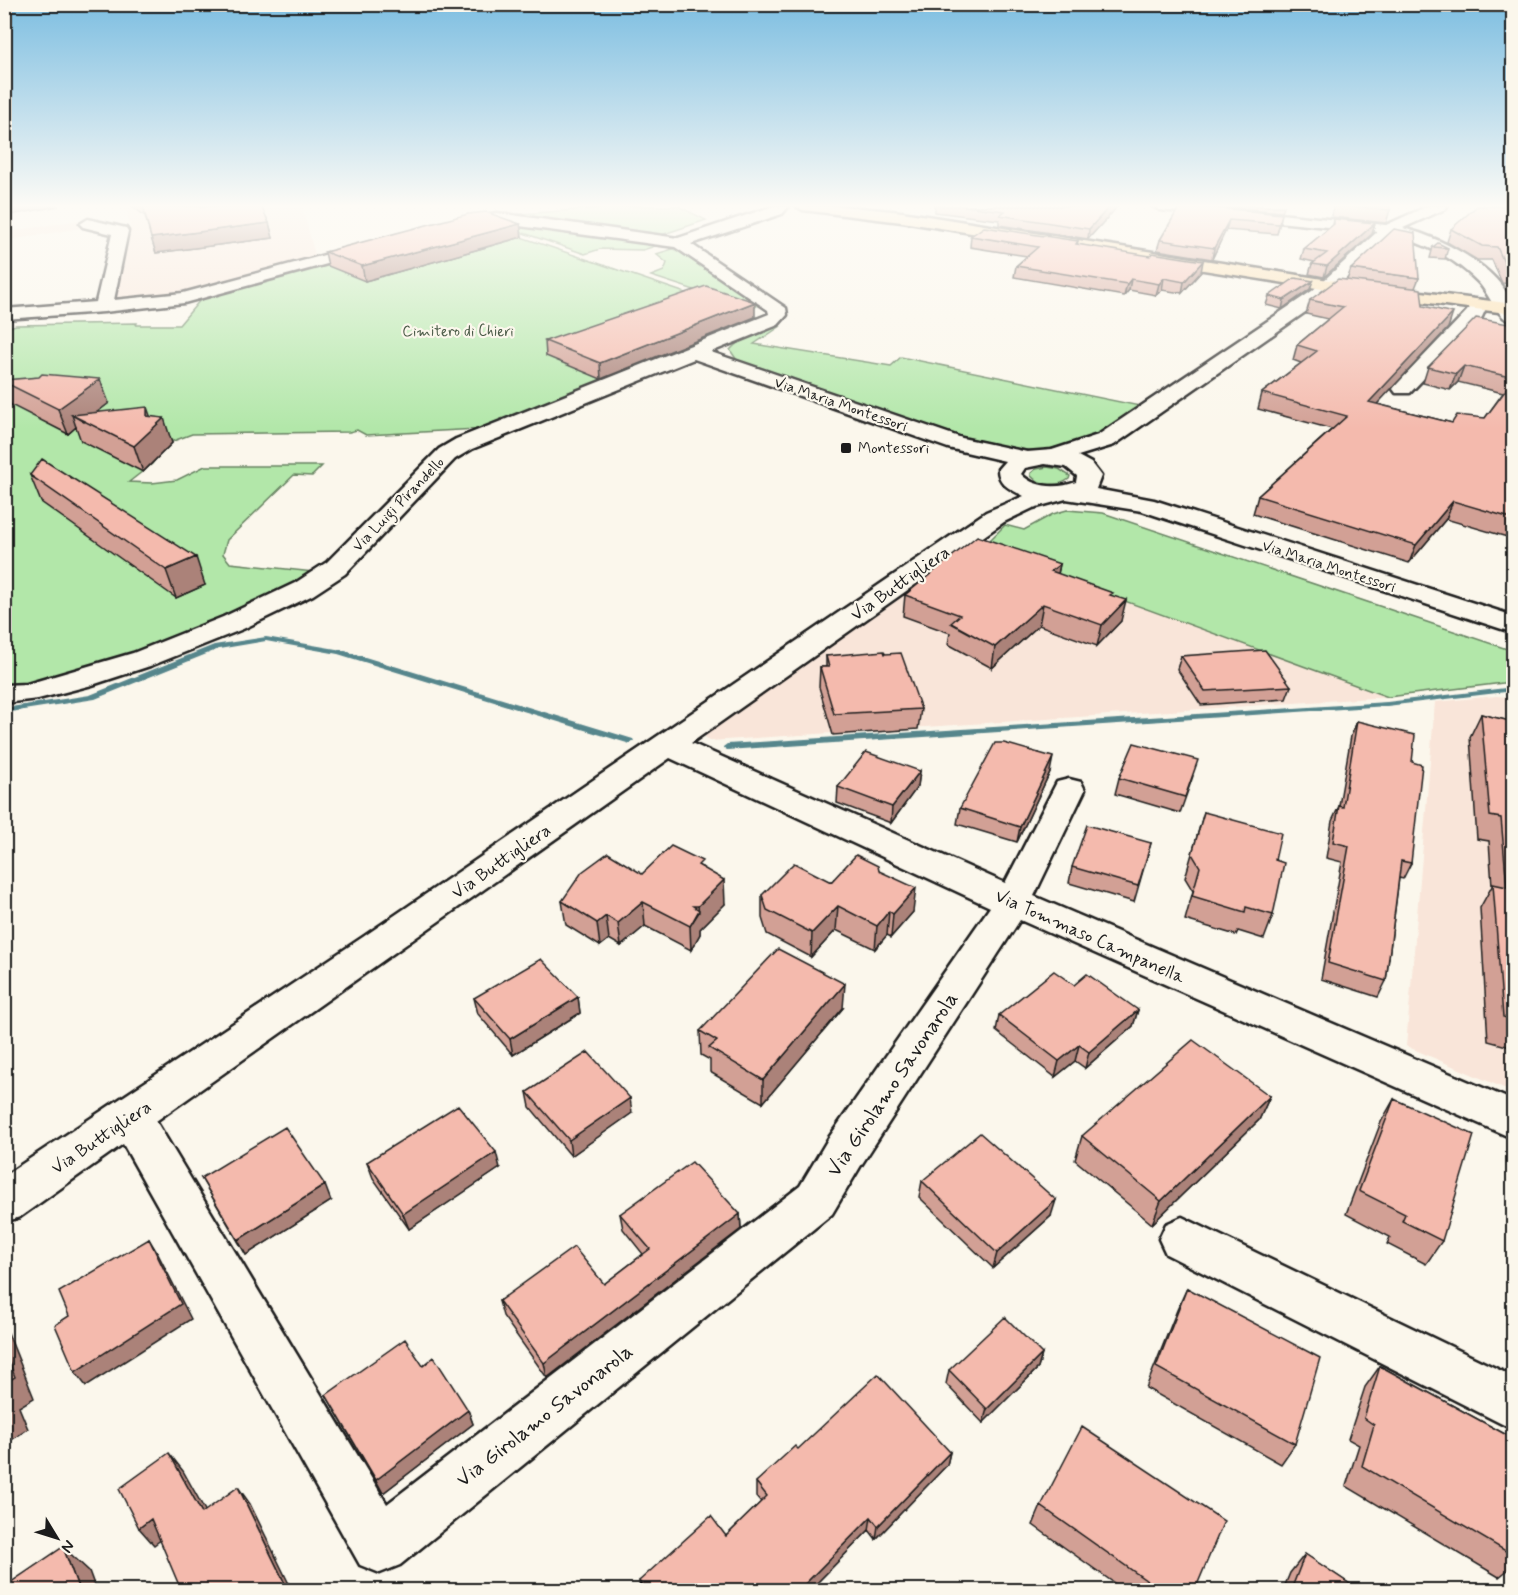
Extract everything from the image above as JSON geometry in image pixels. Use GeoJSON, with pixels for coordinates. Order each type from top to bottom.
{"type":"FeatureCollection","features":[{"type":"Feature","properties":{"kind":"main road"},"geometry":{"type":"LineString","coordinates":[[1301,280],[1510,312]]}},
{"type":"Feature","properties":{"kind":"street"},"geometry":{"type":"LineString","coordinates":[[104,307],[110,280]]}},
{"type":"Feature","properties":{"kind":"street"},"geometry":{"type":"LineString","coordinates":[[4,314],[104,307],[184,298],[248,280]]}},
{"type":"Feature","properties":{"kind":"street","name":"Via Luigi Pirandello"},"geometry":{"type":"LineString","coordinates":[[4,694],[27,693],[82,679],[143,659],[233,623],[304,589],[336,568],[447,454],[486,434],[772,321],[778,315],[777,308],[736,280]]}},
{"type":"Feature","properties":{"kind":"street"},"geometry":{"type":"LineString","coordinates":[[1011,478],[1013,465],[1106,440],[1334,280]]}},
{"type":"Feature","properties":{"kind":"street"},"geometry":{"type":"LineString","coordinates":[[1483,280],[1496,292],[1510,312]]}},
{"type":"Feature","properties":{"kind":"street"},"geometry":{"type":"LineString","coordinates":[[1403,389],[1476,313],[1478,306]]}},
{"type":"Feature","properties":{"kind":"street"},"geometry":{"type":"LineString","coordinates":[[725,340],[721,353],[727,365]]}},
{"type":"Feature","properties":{"kind":"street","name":"Via Maria Montessori"},"geometry":{"type":"LineString","coordinates":[[695,352],[956,443],[1070,462],[1146,505]]}},
{"type":"Feature","properties":{"kind":"street","name":"Via Maria Montessori"},"geometry":{"type":"LineString","coordinates":[[651,369],[688,365],[727,365]]}},
{"type":"Feature","properties":{"kind":"street"},"geometry":{"type":"LineString","coordinates":[[1065,493],[1086,486],[1087,473],[1106,440]]}},
{"type":"Feature","properties":{"kind":"street","name":"Via Maria Montessori"},"geometry":{"type":"LineString","coordinates":[[956,443],[1033,491],[1065,493],[1146,505],[1514,625]]}},
{"type":"Feature","properties":{"kind":"street","name":"Via Buttigliera"},"geometry":{"type":"LineString","coordinates":[[995,517],[1011,478]]}},
{"type":"Feature","properties":{"kind":"street","name":"Via Buttigliera"},"geometry":{"type":"LineString","coordinates":[[4,1202],[995,517],[1025,503],[1065,493]]}},
{"type":"Feature","properties":{"kind":"street","name":"Via Tommaso Campanella"},"geometry":{"type":"LineString","coordinates":[[668,745],[1013,902],[1514,1121]]}},
{"type":"Feature","properties":{"kind":"street"},"geometry":{"type":"LineString","coordinates":[[1013,902],[1069,790]]}},
{"type":"Feature","properties":{"kind":"street","name":"Via Girolamo Savonarola"},"geometry":{"type":"LineString","coordinates":[[130,1117],[380,1545],[816,1200],[844,1153],[1013,902]]}},
{"type":"Feature","properties":{"kind":"street"},"geometry":{"type":"LineString","coordinates":[[1182,1239],[1514,1404]]}},
{"type":"Feature","properties":{"kind":"shaded area"},"geometry":{"type":"Polygon","coordinates":[[[120,280],[238,280],[189,294],[116,301],[120,280]]]}},
{"type":"Feature","properties":{"kind":"shaded area"},"geometry":{"type":"Polygon","coordinates":[[[961,554],[996,554],[1388,697],[710,741],[703,735],[961,554]]]}},
{"type":"Feature","properties":{"kind":"shaded area"},"geometry":{"type":"Polygon","coordinates":[[[1496,696],[1513,697],[1513,1092],[1406,1046],[1435,702],[1496,696]]]}},
{"type":"Feature","properties":{"kind":"green space","name":"Cimitero di Chieri"},"geometry":{"type":"Polygon","coordinates":[[[268,280],[649,280],[762,319],[478,429],[366,435],[357,430],[349,432],[192,434],[168,443],[152,464],[129,482],[152,483],[177,480],[205,466],[322,466],[312,476],[294,475],[227,540],[223,554],[230,563],[314,572],[296,586],[116,663],[5,691],[5,328],[16,325],[137,323],[136,325],[179,325],[201,299],[268,280]]]}},
{"type":"Feature","properties":{"kind":"green space"},"geometry":{"type":"Polygon","coordinates":[[[665,280],[728,280],[746,292],[741,293],[758,305],[753,309],[665,280]]]}},
{"type":"Feature","properties":{"kind":"green space"},"geometry":{"type":"Polygon","coordinates":[[[781,326],[754,344],[891,366],[901,357],[1140,406],[1089,440],[1039,451],[1006,448],[966,438],[739,363],[730,350],[747,337],[781,326]]]}},
{"type":"Feature","properties":{"kind":"green space"},"geometry":{"type":"Polygon","coordinates":[[[1047,467],[1059,469],[1070,476],[1069,479],[1065,482],[1050,484],[1040,482],[1031,476],[1036,469],[1047,467]]]}},
{"type":"Feature","properties":{"kind":"green space"},"geometry":{"type":"Polygon","coordinates":[[[1067,510],[1103,513],[1513,651],[1513,677],[1503,683],[1388,697],[996,554],[987,543],[1005,525],[1024,530],[1053,514],[1067,510]]]}},
{"type":"Feature","properties":{"kind":"building"},"geometry":{"type":"Polygon","coordinates":[[[1105,280],[1130,280],[1127,284],[1105,280]]]}},
{"type":"Feature","properties":{"kind":"building"},"geometry":{"type":"Polygon","coordinates":[[[1139,280],[1162,280],[1159,284],[1139,280]]]}},
{"type":"Feature","properties":{"kind":"building"},"geometry":{"type":"Polygon","coordinates":[[[1291,280],[1313,281],[1284,300],[1269,296],[1291,280]]]}},
{"type":"Feature","properties":{"kind":"building"},"geometry":{"type":"Polygon","coordinates":[[[1336,280],[1350,280],[1421,289],[1423,306],[1453,313],[1369,402],[1452,423],[1457,415],[1485,418],[1514,379],[1514,519],[1453,501],[1416,545],[1258,496],[1347,416],[1262,393],[1317,351],[1297,345],[1343,307],[1310,300],[1336,280]]]}},
{"type":"Feature","properties":{"kind":"building"},"geometry":{"type":"Polygon","coordinates":[[[706,286],[755,302],[600,363],[545,341],[706,286]]]}},
{"type":"Feature","properties":{"kind":"building"},"geometry":{"type":"Polygon","coordinates":[[[1476,318],[1514,325],[1514,378],[1464,366],[1456,374],[1428,367],[1476,318]]]}},
{"type":"Feature","properties":{"kind":"building"},"geometry":{"type":"Polygon","coordinates":[[[42,374],[100,379],[58,409],[4,382],[4,380],[39,377],[42,374]]]}},
{"type":"Feature","properties":{"kind":"building"},"geometry":{"type":"Polygon","coordinates":[[[147,407],[147,416],[164,418],[134,446],[72,415],[147,407]]]}},
{"type":"Feature","properties":{"kind":"building"},"geometry":{"type":"Polygon","coordinates":[[[42,459],[196,557],[166,570],[30,475],[42,459]]]}},
{"type":"Feature","properties":{"kind":"building"},"geometry":{"type":"Polygon","coordinates":[[[977,536],[1060,564],[1051,571],[1113,593],[1110,595],[1126,600],[1102,625],[1043,604],[995,647],[951,623],[960,615],[905,595],[977,536]]]}},
{"type":"Feature","properties":{"kind":"building"},"geometry":{"type":"Polygon","coordinates":[[[1265,650],[1291,686],[1205,691],[1181,656],[1265,650]]]}},
{"type":"Feature","properties":{"kind":"building"},"geometry":{"type":"Polygon","coordinates":[[[884,651],[885,654],[901,653],[921,709],[834,714],[820,667],[829,667],[826,656],[884,651]]]}},
{"type":"Feature","properties":{"kind":"building"},"geometry":{"type":"Polygon","coordinates":[[[1481,714],[1514,722],[1514,1020],[1503,1017],[1493,884],[1507,887],[1501,818],[1490,816],[1481,714]]]}},
{"type":"Feature","properties":{"kind":"building"},"geometry":{"type":"Polygon","coordinates":[[[1357,721],[1415,735],[1412,762],[1422,765],[1411,863],[1401,861],[1386,981],[1328,963],[1349,846],[1333,842],[1339,806],[1343,807],[1357,721]]]}},
{"type":"Feature","properties":{"kind":"building"},"geometry":{"type":"Polygon","coordinates":[[[995,743],[1004,743],[1053,757],[1020,827],[960,808],[995,743]]]}},
{"type":"Feature","properties":{"kind":"building"},"geometry":{"type":"Polygon","coordinates":[[[1134,743],[1198,760],[1185,797],[1119,778],[1134,743]]]}},
{"type":"Feature","properties":{"kind":"building"},"geometry":{"type":"Polygon","coordinates":[[[866,752],[920,771],[892,807],[838,787],[866,752]]]}},
{"type":"Feature","properties":{"kind":"building"},"geometry":{"type":"Polygon","coordinates":[[[1204,812],[1281,833],[1275,860],[1284,863],[1273,915],[1246,907],[1245,912],[1192,896],[1200,867],[1192,854],[1204,812]]]}},
{"type":"Feature","properties":{"kind":"building"},"geometry":{"type":"Polygon","coordinates":[[[1087,825],[1151,843],[1138,886],[1072,867],[1087,825]]]}},
{"type":"Feature","properties":{"kind":"building"},"geometry":{"type":"Polygon","coordinates":[[[671,846],[702,861],[698,865],[724,880],[698,906],[693,906],[699,910],[690,926],[643,902],[618,923],[606,916],[597,923],[562,901],[582,872],[608,853],[642,874],[671,846]]]}},
{"type":"Feature","properties":{"kind":"building"},"geometry":{"type":"Polygon","coordinates":[[[856,855],[878,866],[879,871],[916,888],[893,914],[889,911],[877,926],[838,906],[812,933],[767,910],[762,895],[794,863],[831,882],[856,855]]]}},
{"type":"Feature","properties":{"kind":"building"},"geometry":{"type":"Polygon","coordinates":[[[778,949],[845,984],[763,1080],[709,1048],[717,1041],[700,1031],[778,949]]]}},
{"type":"Feature","properties":{"kind":"building"},"geometry":{"type":"Polygon","coordinates":[[[541,959],[578,997],[510,1039],[474,998],[541,959]]]}},
{"type":"Feature","properties":{"kind":"building"},"geometry":{"type":"Polygon","coordinates":[[[1054,971],[1074,985],[1087,974],[1138,1010],[1089,1052],[1079,1045],[1059,1061],[999,1015],[1054,971]]]}},
{"type":"Feature","properties":{"kind":"building"},"geometry":{"type":"Polygon","coordinates":[[[1193,1040],[1270,1096],[1161,1201],[1082,1136],[1193,1040]]]}},
{"type":"Feature","properties":{"kind":"building"},"geometry":{"type":"Polygon","coordinates":[[[588,1052],[630,1098],[569,1140],[527,1092],[588,1052]]]}},
{"type":"Feature","properties":{"kind":"building"},"geometry":{"type":"Polygon","coordinates":[[[1394,1099],[1474,1135],[1442,1241],[1402,1221],[1405,1214],[1359,1191],[1394,1099]]]}},
{"type":"Feature","properties":{"kind":"building"},"geometry":{"type":"Polygon","coordinates":[[[458,1105],[496,1152],[403,1214],[367,1162],[458,1105]]]}},
{"type":"Feature","properties":{"kind":"building"},"geometry":{"type":"Polygon","coordinates":[[[285,1127],[325,1185],[238,1240],[201,1178],[285,1127]]]}},
{"type":"Feature","properties":{"kind":"building"},"geometry":{"type":"Polygon","coordinates":[[[980,1133],[1056,1200],[997,1253],[922,1181],[980,1133]]]}},
{"type":"Feature","properties":{"kind":"building"},"geometry":{"type":"Polygon","coordinates":[[[692,1162],[740,1214],[544,1363],[499,1301],[574,1247],[604,1284],[650,1249],[620,1214],[692,1162]]]}},
{"type":"Feature","properties":{"kind":"building"},"geometry":{"type":"Polygon","coordinates":[[[149,1239],[181,1304],[75,1372],[55,1325],[69,1316],[59,1292],[149,1239]]]}},
{"type":"Feature","properties":{"kind":"building"},"geometry":{"type":"Polygon","coordinates":[[[1187,1288],[1320,1358],[1295,1444],[1156,1367],[1187,1288]]]}},
{"type":"Feature","properties":{"kind":"building"},"geometry":{"type":"Polygon","coordinates":[[[1005,1317],[1042,1354],[987,1409],[949,1370],[1005,1317]]]}},
{"type":"Feature","properties":{"kind":"building"},"geometry":{"type":"Polygon","coordinates":[[[405,1339],[423,1366],[434,1357],[468,1410],[376,1480],[326,1395],[405,1339]]]}},
{"type":"Feature","properties":{"kind":"building"},"geometry":{"type":"Polygon","coordinates":[[[4,1350],[15,1377],[4,1384],[4,1350]]]}},
{"type":"Feature","properties":{"kind":"building"},"geometry":{"type":"Polygon","coordinates":[[[1380,1366],[1514,1439],[1514,1556],[1362,1466],[1374,1425],[1364,1418],[1380,1366]]]}},
{"type":"Feature","properties":{"kind":"building"},"geometry":{"type":"Polygon","coordinates":[[[878,1374],[950,1452],[878,1526],[871,1517],[799,1590],[645,1590],[639,1581],[711,1516],[726,1536],[767,1496],[756,1482],[795,1446],[798,1449],[878,1374]]]}},
{"type":"Feature","properties":{"kind":"building"},"geometry":{"type":"Polygon","coordinates":[[[4,1397],[9,1409],[4,1411],[4,1397]]]}},
{"type":"Feature","properties":{"kind":"building"},"geometry":{"type":"Polygon","coordinates":[[[1082,1427],[1224,1521],[1195,1590],[1160,1590],[1041,1506],[1082,1427]]]}},
{"type":"Feature","properties":{"kind":"building"},"geometry":{"type":"Polygon","coordinates":[[[169,1453],[202,1513],[238,1487],[288,1590],[181,1590],[151,1519],[139,1528],[119,1489],[169,1453]]]}},
{"type":"Feature","properties":{"kind":"building"},"geometry":{"type":"Polygon","coordinates":[[[63,1547],[79,1590],[4,1590],[4,1587],[63,1547]]]}},
{"type":"Feature","properties":{"kind":"building"},"geometry":{"type":"Polygon","coordinates":[[[1305,1554],[1359,1590],[1291,1590],[1305,1554]]]}},
{"type":"Feature","properties":{"kind":"waterway"},"geometry":{"type":"LineString","coordinates":[[4,711],[92,697],[217,647],[266,639],[339,652],[630,741]]}},
{"type":"Feature","properties":{"kind":"waterway"},"geometry":{"type":"LineString","coordinates":[[727,747],[1387,704],[1514,689]]}},
{"type":"Feature","properties":{"kind":"place","name":"Montessori"},"geometry":{"type":"Point","coordinates":[846,448]}}]}
